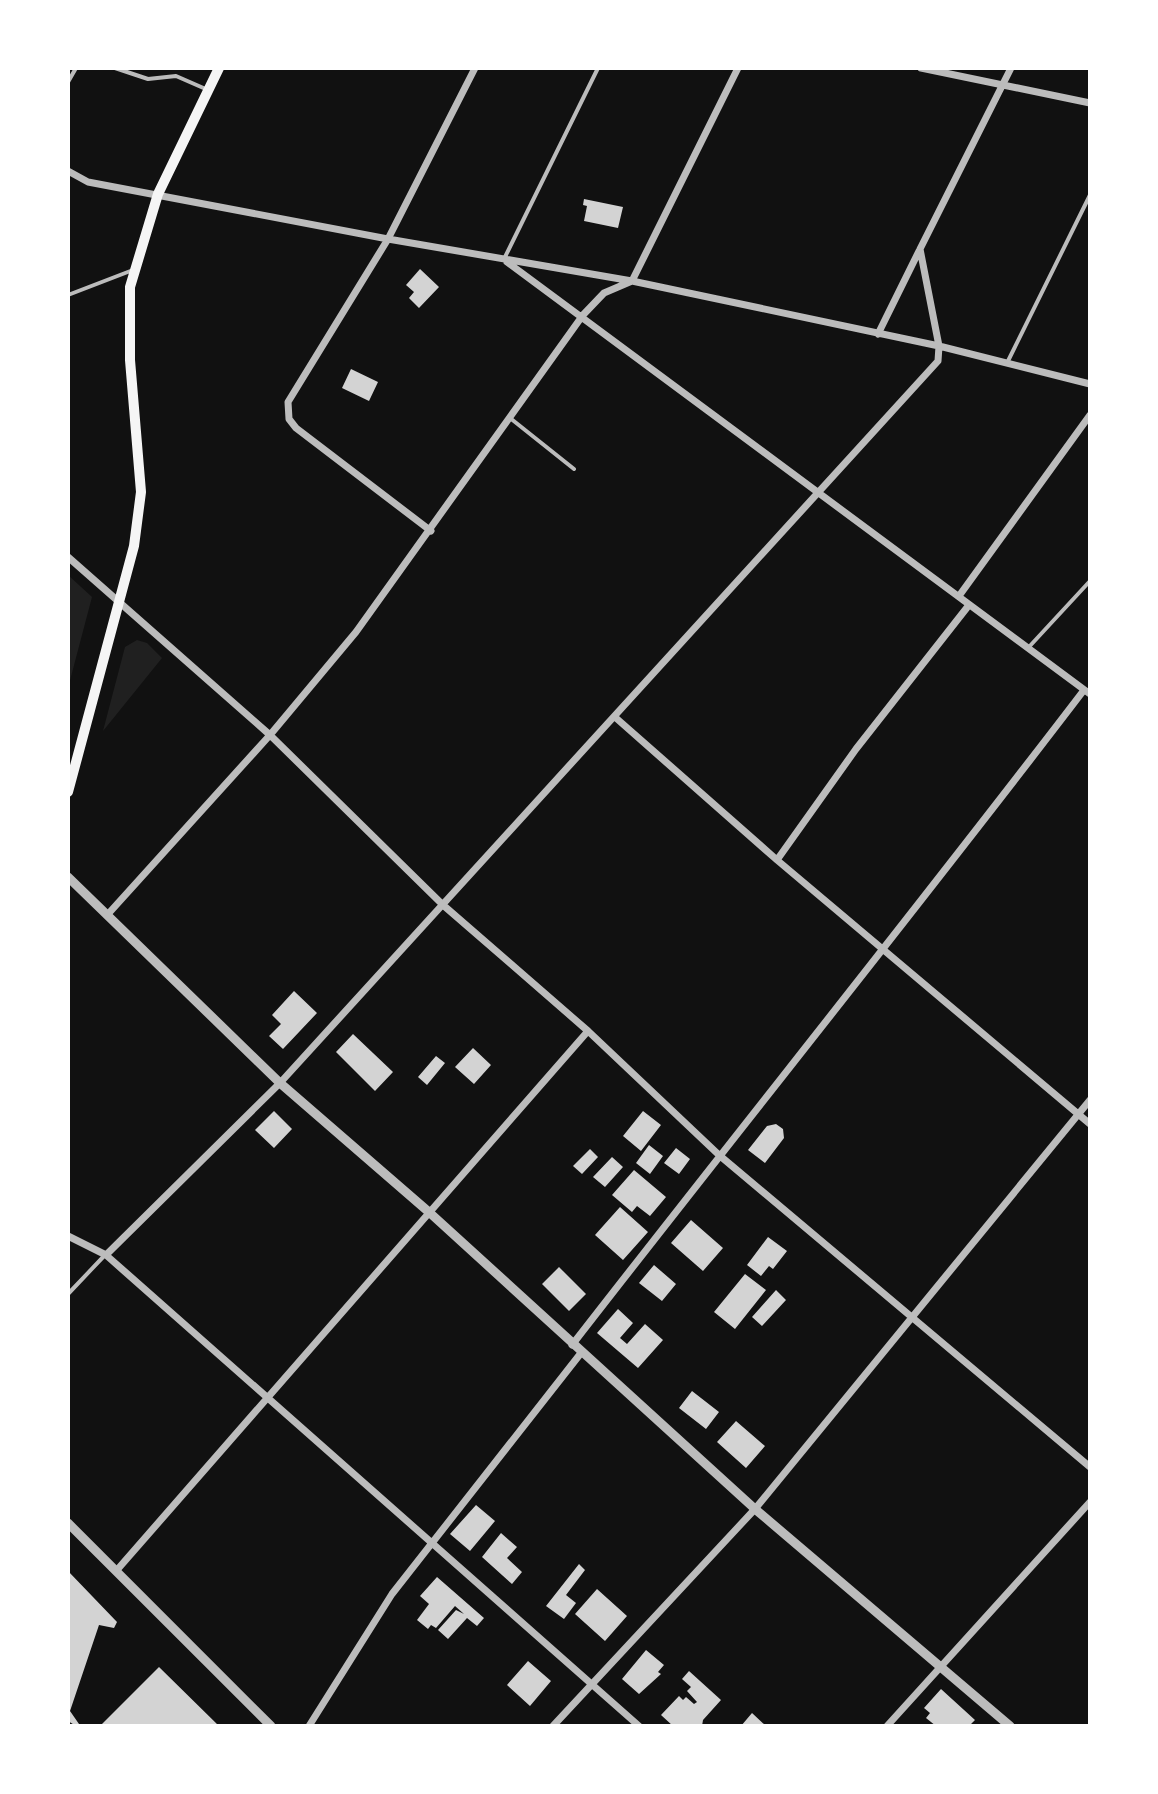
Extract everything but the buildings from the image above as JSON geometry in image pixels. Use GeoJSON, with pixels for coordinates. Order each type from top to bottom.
{"type":"FeatureCollection","features":[{"type":"Feature","properties":{"kind":"main road"},"geometry":{"type":"LineString","coordinates":[[68,792],[134,546],[141,492],[130,360],[130,287],[158,194],[219,68]]}},
{"type":"Feature","properties":{"kind":"street"},"geometry":{"type":"LineString","coordinates":[[431,531],[296,428],[287,411],[291,393],[388,239],[475,68]]}},
{"type":"Feature","properties":{"kind":"street"},"geometry":{"type":"LineString","coordinates":[[109,913],[270,735],[356,632],[583,315],[604,293],[632,281],[738,68]]}},
{"type":"Feature","properties":{"kind":"street"},"geometry":{"type":"LineString","coordinates":[[921,68],[1090,103]]}},
{"type":"Feature","properties":{"kind":"street"},"geometry":{"type":"LineString","coordinates":[[878,334],[1011,68]]}},
{"type":"Feature","properties":{"kind":"street"},"geometry":{"type":"LineString","coordinates":[[68,171],[88,182],[632,281],[939,346],[1090,384]]}},
{"type":"Feature","properties":{"kind":"street"},"geometry":{"type":"LineString","coordinates":[[106,1255],[280,1083],[616,718],[938,361],[939,346],[920,249]]}},
{"type":"Feature","properties":{"kind":"street"},"geometry":{"type":"LineString","coordinates":[[504,259],[1087,692],[572,1345]]}},
{"type":"Feature","properties":{"kind":"street"},"geometry":{"type":"LineString","coordinates":[[959,596],[1090,415]]}},
{"type":"Feature","properties":{"kind":"street"},"geometry":{"type":"LineString","coordinates":[[68,557],[270,735],[443,905],[588,1031],[719,1155],[1090,1467]]}},
{"type":"Feature","properties":{"kind":"street"},"geometry":{"type":"LineString","coordinates":[[777,860],[856,749],[969,605]]}},
{"type":"Feature","properties":{"kind":"street"},"geometry":{"type":"LineString","coordinates":[[616,718],[884,952],[1090,1124]]}},
{"type":"Feature","properties":{"kind":"street"},"geometry":{"type":"LineString","coordinates":[[68,877],[109,913],[280,1083],[430,1213],[755,1509],[1010,1726]]}},
{"type":"Feature","properties":{"kind":"street"},"geometry":{"type":"LineString","coordinates":[[117,1570],[588,1031]]}},
{"type":"Feature","properties":{"kind":"street"},"geometry":{"type":"LineString","coordinates":[[553,1726],[755,1509],[1090,1100]]}},
{"type":"Feature","properties":{"kind":"street"},"geometry":{"type":"LineString","coordinates":[[68,1236],[106,1255],[639,1726]]}},
{"type":"Feature","properties":{"kind":"street"},"geometry":{"type":"LineString","coordinates":[[309,1726],[359,1643],[430,1543],[581,1353]]}},
{"type":"Feature","properties":{"kind":"street"},"geometry":{"type":"LineString","coordinates":[[887,1726],[1090,1502]]}},
{"type":"Feature","properties":{"kind":"street"},"geometry":{"type":"LineString","coordinates":[[68,1523],[271,1726]]}},
{"type":"Feature","properties":{"kind":"lane"},"geometry":{"type":"LineString","coordinates":[[68,82],[76,68]]}},
{"type":"Feature","properties":{"kind":"lane"},"geometry":{"type":"LineString","coordinates":[[115,68],[148,79],[176,76],[208,90]]}},
{"type":"Feature","properties":{"kind":"lane"},"geometry":{"type":"LineString","coordinates":[[504,259],[598,68]]}},
{"type":"Feature","properties":{"kind":"lane"},"geometry":{"type":"LineString","coordinates":[[1007,364],[1090,195]]}},
{"type":"Feature","properties":{"kind":"lane"},"geometry":{"type":"LineString","coordinates":[[68,295],[135,269]]}},
{"type":"Feature","properties":{"kind":"lane"},"geometry":{"type":"LineString","coordinates":[[509,417],[574,469]]}},
{"type":"Feature","properties":{"kind":"lane"},"geometry":{"type":"LineString","coordinates":[[1028,648],[1090,581]]}},
{"type":"Feature","properties":{"kind":"lane"},"geometry":{"type":"LineString","coordinates":[[68,1294],[106,1255]]}},
{"type":"Feature","properties":{"kind":"shaded area"},"geometry":{"type":"Polygon","coordinates":[[[68,575],[92,597],[68,688],[68,575]]]}},
{"type":"Feature","properties":{"kind":"shaded area"},"geometry":{"type":"Polygon","coordinates":[[[137,640],[147,643],[162,658],[103,731],[125,647],[137,640]]]}}]}
